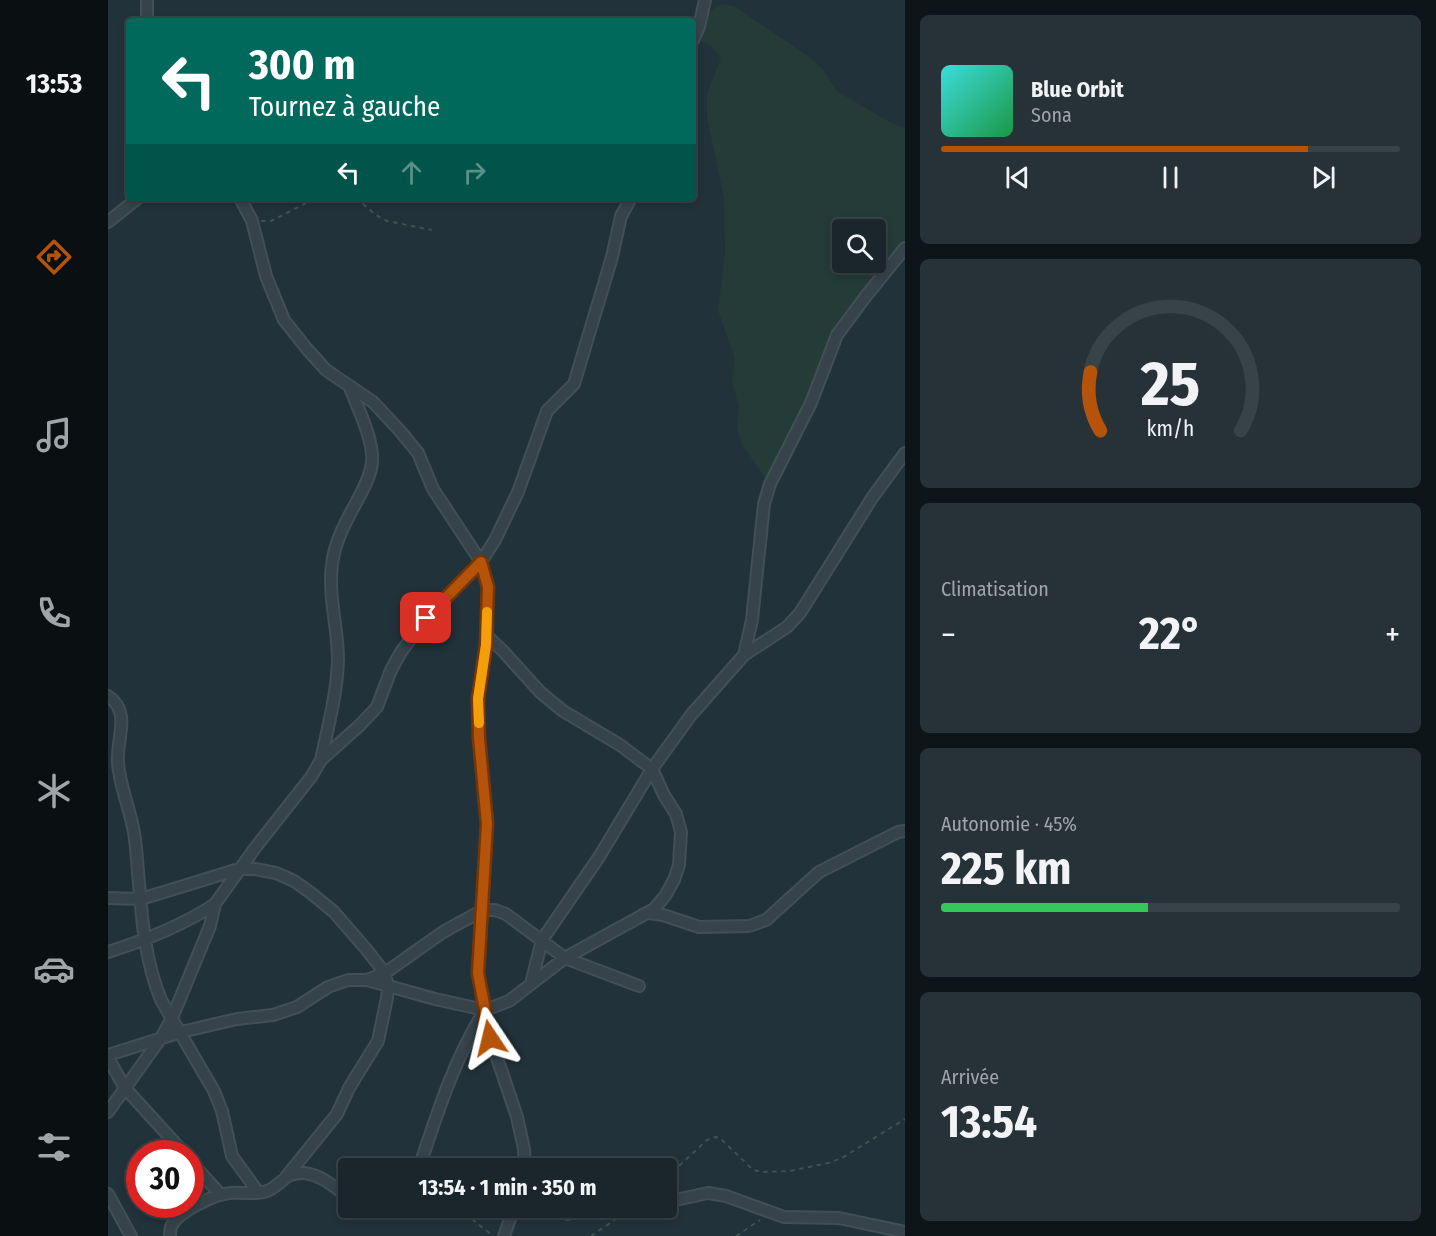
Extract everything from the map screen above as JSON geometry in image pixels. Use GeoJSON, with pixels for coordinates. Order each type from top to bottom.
{"type":"FeatureCollection","features":[{"type":"Feature","properties":{"kind":"street"},"geometry":{"type":"LineString","coordinates":[[147,0],[147,18]]}},
{"type":"Feature","properties":{"kind":"street"},"geometry":{"type":"LineString","coordinates":[[696,34],[705,0]]}},
{"type":"Feature","properties":{"kind":"street"},"geometry":{"type":"LineString","coordinates":[[108,222],[134,201]]}},
{"type":"Feature","properties":{"kind":"street"},"geometry":{"type":"LineString","coordinates":[[242,201],[252,221],[266,276],[284,320],[326,370],[373,402],[418,453],[433,489],[481,562],[488,587],[487,636],[478,699],[479,738],[487,824],[478,973],[485,1022],[517,1117],[524,1158]]}},
{"type":"Feature","properties":{"kind":"street"},"geometry":{"type":"LineString","coordinates":[[108,952],[145,940],[192,920],[215,904],[239,869],[280,819],[321,760],[377,707],[391,670],[426,618],[481,562],[495,540],[518,492],[546,411],[574,384],[612,257],[621,216],[629,201]]}},
{"type":"Feature","properties":{"kind":"street"},"geometry":{"type":"LineString","coordinates":[[744,655],[752,620],[764,504],[770,484],[811,404],[837,335],[905,248]]}},
{"type":"Feature","properties":{"kind":"street"},"geometry":{"type":"LineString","coordinates":[[321,760],[337,678],[338,651],[330,586],[332,564],[340,535],[369,476],[372,461],[368,437],[350,388]]}},
{"type":"Feature","properties":{"kind":"street"},"geometry":{"type":"LineString","coordinates":[[531,984],[542,940],[604,849],[652,769],[691,716],[744,655],[787,627],[801,613],[872,498],[905,453]]}},
{"type":"Feature","properties":{"kind":"street"},"geometry":{"type":"LineString","coordinates":[[367,980],[445,1002],[485,1010],[509,1001],[565,958],[648,913],[665,896],[674,880],[679,865],[681,832],[676,814],[652,769],[620,745],[550,701],[487,636]]}},
{"type":"Feature","properties":{"kind":"street"},"geometry":{"type":"LineString","coordinates":[[108,696],[114,700],[121,711],[117,762],[132,822],[141,917],[156,988],[214,1091],[222,1112],[232,1156],[258,1192]]}},
{"type":"Feature","properties":{"kind":"street"},"geometry":{"type":"LineString","coordinates":[[648,913],[663,915],[699,927],[749,926],[766,920],[819,872],[898,832],[905,831]]}},
{"type":"Feature","properties":{"kind":"street"},"geometry":{"type":"LineString","coordinates":[[108,898],[141,899],[239,869],[276,873],[294,881],[334,912],[385,973],[388,986],[378,1041],[348,1088],[337,1114],[286,1177],[266,1192],[231,1193],[210,1198],[178,1218],[171,1227],[170,1236]]}},
{"type":"Feature","properties":{"kind":"street"},"geometry":{"type":"LineString","coordinates":[[108,1112],[161,1038],[172,1018],[210,926],[215,904]]}},
{"type":"Feature","properties":{"kind":"street"},"geometry":{"type":"LineString","coordinates":[[172,1140],[125,1088],[108,1056],[181,1032],[237,1019],[273,1015],[297,1007],[328,987],[348,981],[367,980],[385,973],[443,932],[483,910],[495,909],[506,914],[565,958],[639,986]]}},
{"type":"Feature","properties":{"kind":"street"},"geometry":{"type":"LineString","coordinates":[[422,1158],[445,1090],[473,1029],[485,1010]]}},
{"type":"Feature","properties":{"kind":"street"},"geometry":{"type":"LineString","coordinates":[[286,1177],[301,1173],[314,1175],[338,1190]]}},
{"type":"Feature","properties":{"kind":"street"},"geometry":{"type":"LineString","coordinates":[[204,1176],[221,1195]]}},
{"type":"Feature","properties":{"kind":"street"},"geometry":{"type":"LineString","coordinates":[[677,1200],[708,1193],[726,1196],[784,1217],[839,1218],[905,1232]]}},
{"type":"Feature","properties":{"kind":"street"},"geometry":{"type":"LineString","coordinates":[[108,1194],[131,1236]]}},
{"type":"Feature","properties":{"kind":"street"},"geometry":{"type":"LineString","coordinates":[[504,1236],[510,1218]]}},
{"type":"Feature","properties":{"kind":"path"},"geometry":{"type":"LineString","coordinates":[[252,221],[271,221],[310,201]]}},
{"type":"Feature","properties":{"kind":"path"},"geometry":{"type":"LineString","coordinates":[[360,201],[387,221],[432,230]]}},
{"type":"Feature","properties":{"kind":"path"},"geometry":{"type":"LineString","coordinates":[[677,1168],[707,1140],[715,1137],[727,1144],[753,1170],[790,1171],[828,1163],[842,1158],[905,1119]]}},
{"type":"Feature","properties":{"kind":"path"},"geometry":{"type":"LineString","coordinates":[[736,1236],[754,1223],[774,1214]]}},
{"type":"Feature","properties":{"kind":"path"},"geometry":{"type":"LineString","coordinates":[[470,1218],[493,1236]]}},
{"type":"Feature","properties":{"kind":"path"},"geometry":{"type":"LineString","coordinates":[[591,1236],[620,1218]]}},
{"type":"Feature","properties":{"kind":"green space"},"geometry":{"type":"Polygon","coordinates":[[[722,4],[734,6],[811,58],[824,71],[837,91],[891,123],[905,128],[905,247],[886,271],[886,219],[832,219],[832,273],[884,273],[844,324],[769,483],[743,446],[737,430],[739,407],[732,382],[735,359],[718,310],[725,252],[724,198],[707,117],[707,94],[721,58],[711,46],[696,38],[696,30],[704,17],[722,4]]]}},
{"type":"Feature","properties":{"kind":"slow traffic"},"geometry":{"type":"LineString","coordinates":[[479,723],[478,699],[486,645],[487,612]]}},
{"type":"Feature","properties":{"kind":"route"},"geometry":{"type":"LineString","coordinates":[[426,618],[481,562],[488,587],[486,645],[478,699],[479,738],[487,824],[478,973],[485,1022],[490,1038]]}}]}
